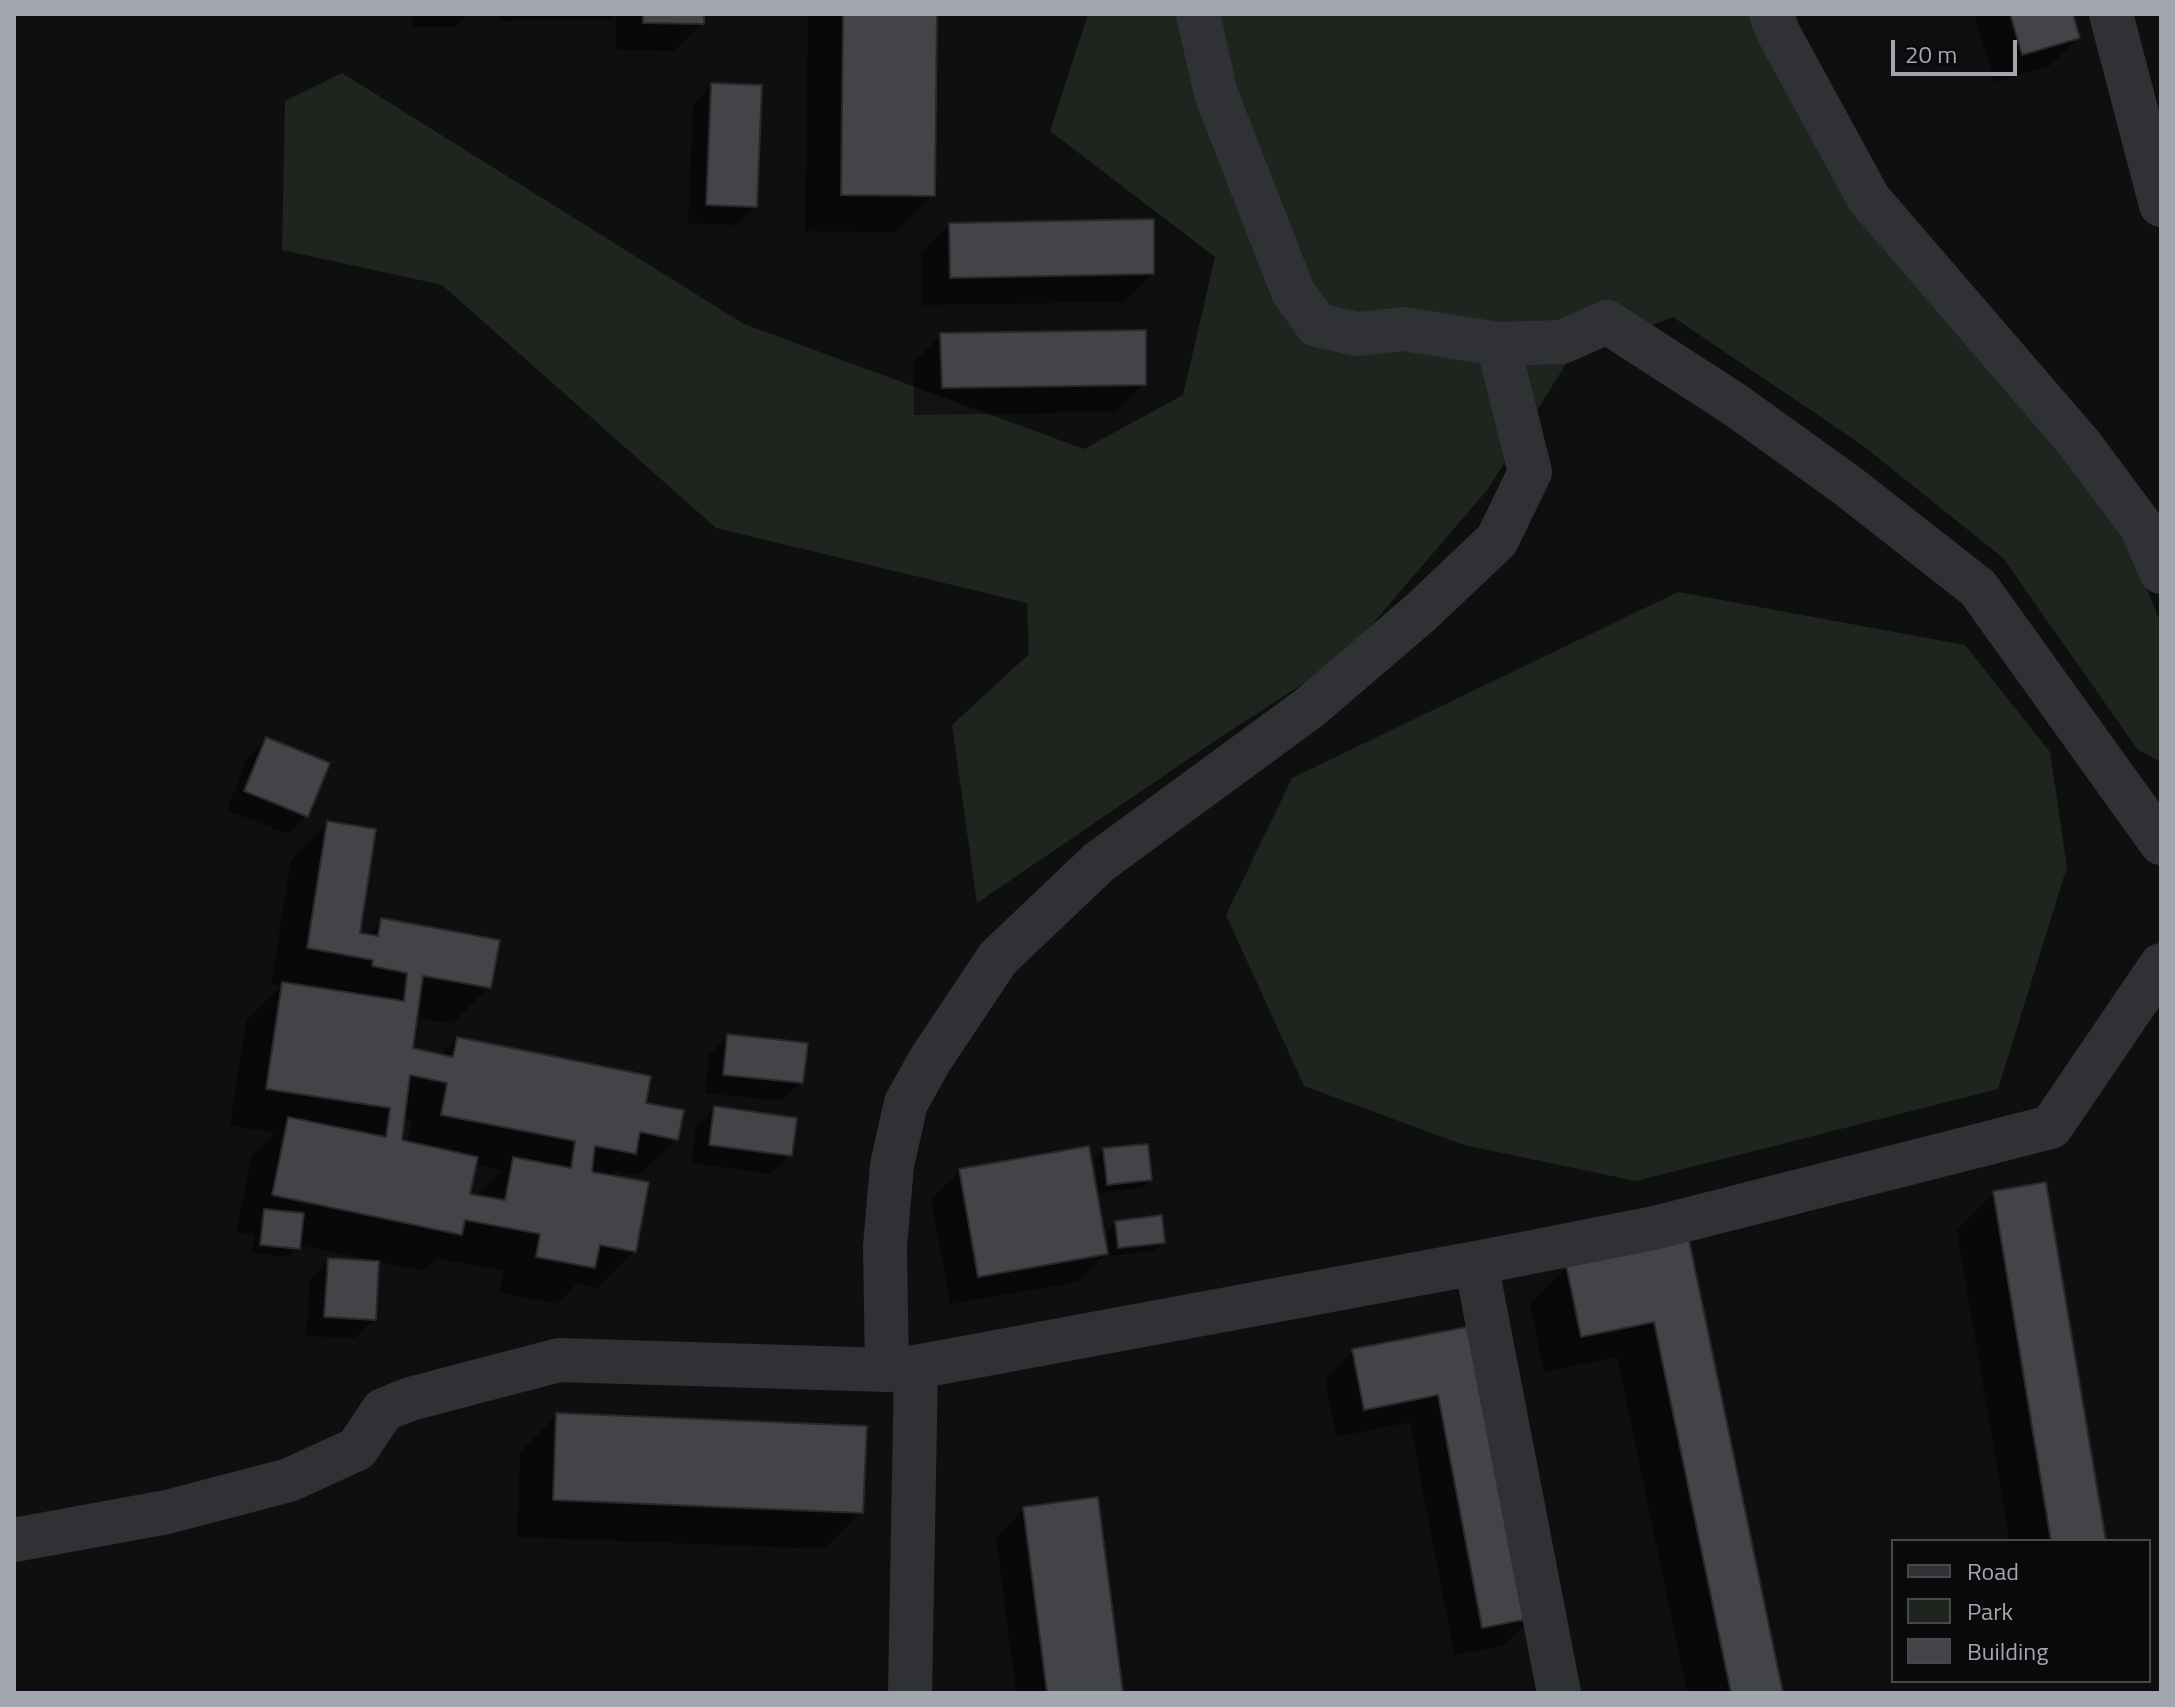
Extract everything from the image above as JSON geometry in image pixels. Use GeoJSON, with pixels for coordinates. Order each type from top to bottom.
{"type":"FeatureCollection","features":[{"type":"Feature","properties":{"kind":"street"},"geometry":{"type":"LineString","coordinates":[[1198,14],[1216,94],[1293,292],[1317,325],[1358,334],[1404,329],[1498,344],[1562,342],[1607,322],[1734,404],[1848,486],[1978,588],[2161,843]]}},
{"type":"Feature","properties":{"kind":"street"},"geometry":{"type":"LineString","coordinates":[[1771,14],[1869,199],[2080,444],[2141,526],[2161,572]]}},
{"type":"Feature","properties":{"kind":"street"},"geometry":{"type":"LineString","coordinates":[[2111,14],[2161,205]]}},
{"type":"Feature","properties":{"kind":"street"},"geometry":{"type":"LineString","coordinates":[[910,1693],[901,1368],[885,1247],[892,1165],[906,1103],[930,1060],[998,958],[1099,862],[1309,708],[1420,613],[1497,540],[1530,472],[1498,344]]}},
{"type":"Feature","properties":{"kind":"street"},"geometry":{"type":"LineString","coordinates":[[14,1540],[167,1512],[289,1480],[357,1449],[383,1410],[410,1399],[559,1360],[901,1368],[1654,1228],[2051,1127],[2161,965]]}},
{"type":"Feature","properties":{"kind":"street"},"geometry":{"type":"LineString","coordinates":[[1476,1263],[1559,1693]]}},
{"type":"Feature","properties":{"kind":"green space"},"geometry":{"type":"Polygon","coordinates":[[[1088,14],[1755,14],[2118,517],[2161,624],[2161,762],[2138,750],[2003,558],[1862,445],[1673,317],[1571,356],[1488,489],[1345,656],[977,903],[952,725],[1029,654],[1027,603],[716,528],[442,285],[282,250],[285,101],[342,73],[744,324],[1084,449],[1183,395],[1215,257],[1050,131],[1088,14]]]}},
{"type":"Feature","properties":{"kind":"green space"},"geometry":{"type":"Polygon","coordinates":[[[1678,592],[1965,645],[2050,752],[2067,867],[1998,1089],[1636,1181],[1464,1145],[1304,1086],[1226,915],[1292,778],[1678,592]]]}},
{"type":"Feature","properties":{"kind":"building"},"geometry":{"type":"Polygon","coordinates":[[[643,14],[704,14],[704,24],[643,23],[643,14]]]}},
{"type":"Feature","properties":{"kind":"building"},"geometry":{"type":"Polygon","coordinates":[[[843,14],[937,14],[935,196],[841,195],[843,14]]]}},
{"type":"Feature","properties":{"kind":"building"},"geometry":{"type":"Polygon","coordinates":[[[2010,14],[2073,14],[2080,38],[2022,55],[2010,14]]]}},
{"type":"Feature","properties":{"kind":"building"},"geometry":{"type":"Polygon","coordinates":[[[711,83],[762,85],[757,207],[706,205],[711,83]]]}},
{"type":"Feature","properties":{"kind":"building"},"geometry":{"type":"Polygon","coordinates":[[[1154,219],[1154,274],[950,278],[949,223],[1154,219]]]}},
{"type":"Feature","properties":{"kind":"building"},"geometry":{"type":"Polygon","coordinates":[[[1146,330],[1146,385],[942,388],[940,333],[1146,330]]]}},
{"type":"Feature","properties":{"kind":"building"},"geometry":{"type":"Polygon","coordinates":[[[266,737],[330,763],[308,817],[244,791],[266,737]]]}},
{"type":"Feature","properties":{"kind":"building"},"geometry":{"type":"Polygon","coordinates":[[[327,821],[376,829],[360,933],[378,936],[381,918],[500,940],[491,988],[423,976],[413,1048],[453,1057],[457,1037],[651,1076],[646,1103],[684,1110],[678,1140],[640,1132],[636,1154],[595,1146],[592,1172],[649,1182],[636,1252],[600,1245],[595,1268],[536,1257],[540,1234],[465,1220],[462,1235],[272,1195],[288,1117],[386,1137],[390,1108],[266,1089],[282,982],[404,1001],[407,973],[372,966],[373,960],[307,948],[327,821]],[[410,1075],[402,1140],[478,1157],[470,1194],[505,1200],[513,1157],[571,1168],[575,1141],[441,1115],[447,1083],[410,1075]]]}},
{"type":"Feature","properties":{"kind":"building"},"geometry":{"type":"Polygon","coordinates":[[[727,1034],[808,1043],[803,1083],[723,1075],[727,1034]]]}},
{"type":"Feature","properties":{"kind":"building"},"geometry":{"type":"Polygon","coordinates":[[[714,1106],[797,1118],[792,1156],[709,1145],[714,1106]]]}},
{"type":"Feature","properties":{"kind":"building"},"geometry":{"type":"Polygon","coordinates":[[[1148,1144],[1152,1180],[1107,1185],[1103,1148],[1148,1144]]]}},
{"type":"Feature","properties":{"kind":"building"},"geometry":{"type":"Polygon","coordinates":[[[1089,1146],[1108,1254],[978,1277],[959,1169],[1089,1146]]]}},
{"type":"Feature","properties":{"kind":"building"},"geometry":{"type":"Polygon","coordinates":[[[2046,1182],[2106,1539],[2051,1539],[1993,1191],[2046,1182]]]}},
{"type":"Feature","properties":{"kind":"building"},"geometry":{"type":"Polygon","coordinates":[[[264,1209],[304,1213],[300,1249],[260,1245],[264,1209]]]}},
{"type":"Feature","properties":{"kind":"building"},"geometry":{"type":"Polygon","coordinates":[[[1162,1215],[1165,1243],[1118,1248],[1115,1221],[1162,1215]]]}},
{"type":"Feature","properties":{"kind":"building"},"geometry":{"type":"Polygon","coordinates":[[[1689,1240],[1783,1693],[1731,1693],[1654,1322],[1581,1337],[1566,1265],[1689,1240]]]}},
{"type":"Feature","properties":{"kind":"building"},"geometry":{"type":"Polygon","coordinates":[[[328,1258],[379,1261],[376,1320],[324,1317],[328,1258]]]}},
{"type":"Feature","properties":{"kind":"building"},"geometry":{"type":"Polygon","coordinates":[[[1477,1325],[1533,1618],[1482,1628],[1438,1395],[1364,1410],[1352,1349],[1477,1325]]]}},
{"type":"Feature","properties":{"kind":"building"},"geometry":{"type":"Polygon","coordinates":[[[556,1413],[867,1426],[863,1513],[553,1500],[556,1413]]]}},
{"type":"Feature","properties":{"kind":"building"},"geometry":{"type":"Polygon","coordinates":[[[1098,1497],[1123,1693],[1047,1693],[1023,1507],[1098,1497]]]}}]}
